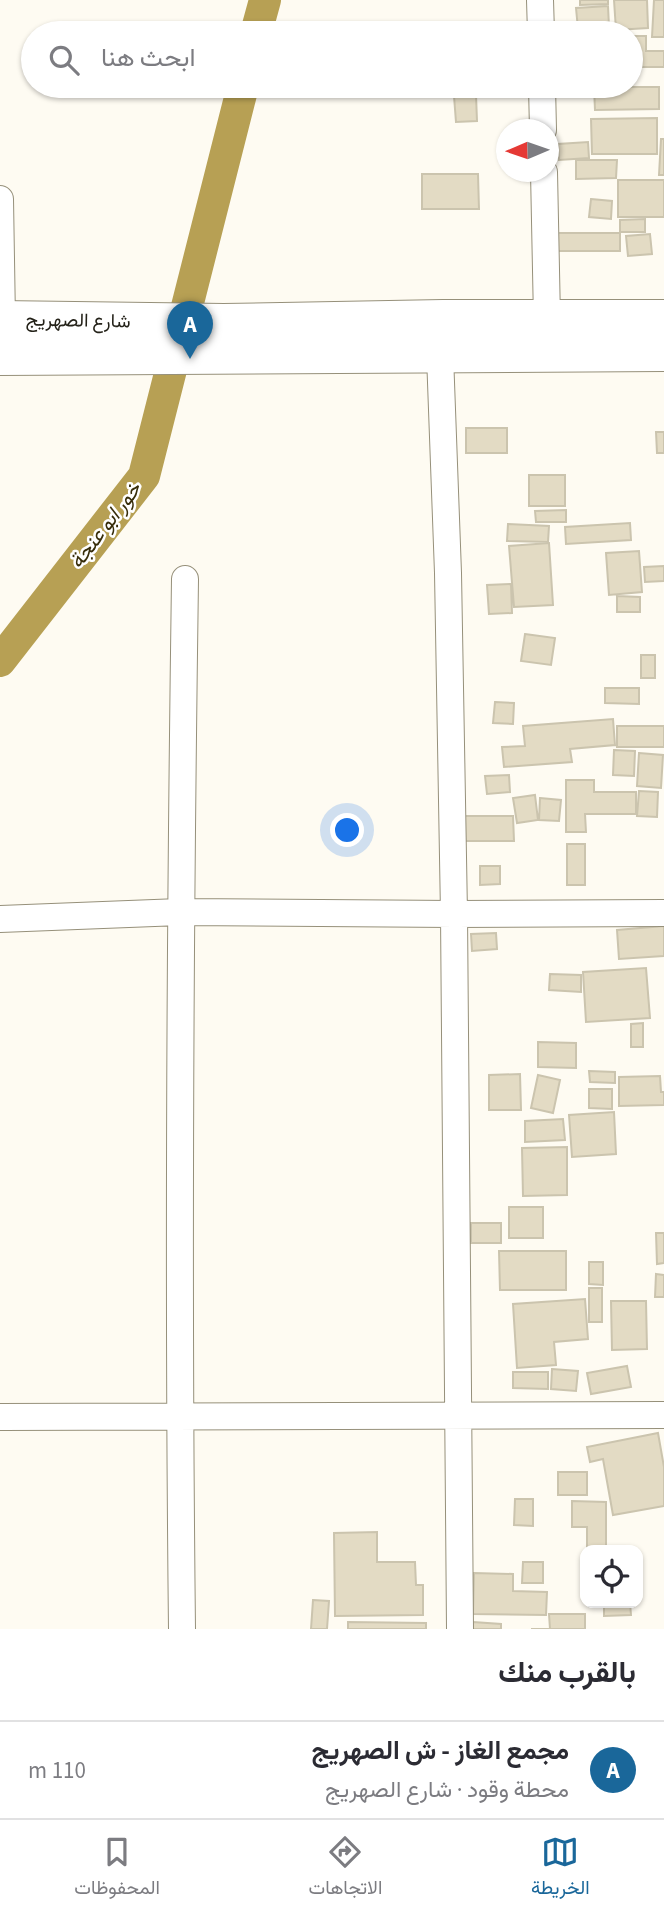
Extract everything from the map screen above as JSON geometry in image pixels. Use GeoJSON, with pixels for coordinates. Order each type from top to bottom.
{"type":"FeatureCollection","features":[{"type":"Feature","properties":{"kind":"main road"},"geometry":{"type":"LineString","coordinates":[[219,338],[443,319],[664,318]]}},
{"type":"Feature","properties":{"kind":"main road","name":"شارع الصهريج"},"geometry":{"type":"LineString","coordinates":[[1,332],[219,338]]}},
{"type":"Feature","properties":{"kind":"main road"},"geometry":{"type":"LineString","coordinates":[[219,338],[440,355],[664,352]]}},
{"type":"Feature","properties":{"kind":"street"},"geometry":{"type":"LineString","coordinates":[[540,0],[541,21]]}},
{"type":"Feature","properties":{"kind":"street"},"geometry":{"type":"LineString","coordinates":[[542,98],[543,119]]}},
{"type":"Feature","properties":{"kind":"street"},"geometry":{"type":"LineString","coordinates":[[544,182],[547,319]]}},
{"type":"Feature","properties":{"kind":"street"},"geometry":{"type":"LineString","coordinates":[[0,200],[1,332]]}},
{"type":"Feature","properties":{"kind":"street"},"geometry":{"type":"LineString","coordinates":[[440,355],[448,573],[454,914],[460,1629]]}},
{"type":"Feature","properties":{"kind":"street"},"geometry":{"type":"LineString","coordinates":[[182,1629],[180,912],[185,579]]}},
{"type":"Feature","properties":{"kind":"street"},"geometry":{"type":"LineString","coordinates":[[0,919],[180,912],[664,913]]}},
{"type":"Feature","properties":{"kind":"street"},"geometry":{"type":"LineString","coordinates":[[0,1417],[664,1415]]}},
{"type":"Feature","properties":{"kind":"building"},"geometry":{"type":"Polygon","coordinates":[[[580,0],[608,0],[608,4],[580,5],[580,0]]]}},
{"type":"Feature","properties":{"kind":"building"},"geometry":{"type":"Polygon","coordinates":[[[614,0],[647,0],[648,28],[643,28],[643,21],[615,21],[614,0]]]}},
{"type":"Feature","properties":{"kind":"building"},"geometry":{"type":"Polygon","coordinates":[[[654,0],[664,0],[664,37],[652,37],[654,0]]]}},
{"type":"Feature","properties":{"kind":"building"},"geometry":{"type":"Polygon","coordinates":[[[608,6],[609,21],[577,21],[576,8],[608,6]]]}},
{"type":"Feature","properties":{"kind":"building"},"geometry":{"type":"Polygon","coordinates":[[[643,36],[646,36],[646,51],[664,51],[664,67],[643,67],[643,36]]]}},
{"type":"Feature","properties":{"kind":"building"},"geometry":{"type":"Polygon","coordinates":[[[643,87],[659,87],[659,109],[595,110],[594,98],[643,98],[643,87]]]}},
{"type":"Feature","properties":{"kind":"building"},"geometry":{"type":"Polygon","coordinates":[[[454,98],[476,98],[477,121],[456,122],[454,98]]]}},
{"type":"Feature","properties":{"kind":"building"},"geometry":{"type":"Polygon","coordinates":[[[657,118],[657,154],[592,154],[591,119],[657,118]]]}},
{"type":"Feature","properties":{"kind":"building"},"geometry":{"type":"Polygon","coordinates":[[[661,139],[664,139],[664,175],[659,175],[661,139]]]}},
{"type":"Feature","properties":{"kind":"building"},"geometry":{"type":"Polygon","coordinates":[[[588,142],[589,158],[559,160],[559,144],[588,142]]]}},
{"type":"Feature","properties":{"kind":"building"},"geometry":{"type":"Polygon","coordinates":[[[576,160],[617,160],[616,178],[576,179],[576,160]]]}},
{"type":"Feature","properties":{"kind":"building"},"geometry":{"type":"Polygon","coordinates":[[[422,174],[478,174],[479,209],[422,209],[422,174]]]}},
{"type":"Feature","properties":{"kind":"building"},"geometry":{"type":"Polygon","coordinates":[[[618,180],[664,180],[664,217],[618,217],[618,180]]]}},
{"type":"Feature","properties":{"kind":"building"},"geometry":{"type":"Polygon","coordinates":[[[591,199],[612,201],[611,219],[589,217],[591,199]]]}},
{"type":"Feature","properties":{"kind":"building"},"geometry":{"type":"Polygon","coordinates":[[[645,219],[645,232],[620,232],[620,220],[645,219]]]}},
{"type":"Feature","properties":{"kind":"building"},"geometry":{"type":"Polygon","coordinates":[[[546,233],[620,233],[620,251],[546,251],[546,233]]]}},
{"type":"Feature","properties":{"kind":"building"},"geometry":{"type":"Polygon","coordinates":[[[650,234],[652,254],[628,256],[626,236],[650,234]]]}},
{"type":"Feature","properties":{"kind":"building"},"geometry":{"type":"Polygon","coordinates":[[[466,428],[507,428],[507,453],[466,453],[466,428]]]}},
{"type":"Feature","properties":{"kind":"building"},"geometry":{"type":"Polygon","coordinates":[[[656,432],[664,432],[664,453],[657,453],[656,432]]]}},
{"type":"Feature","properties":{"kind":"building"},"geometry":{"type":"Polygon","coordinates":[[[529,475],[565,475],[565,506],[529,506],[529,475]]]}},
{"type":"Feature","properties":{"kind":"building"},"geometry":{"type":"Polygon","coordinates":[[[566,510],[566,522],[536,522],[535,511],[566,510]]]}},
{"type":"Feature","properties":{"kind":"building"},"geometry":{"type":"Polygon","coordinates":[[[630,523],[631,540],[566,544],[565,527],[630,523]]]}},
{"type":"Feature","properties":{"kind":"building"},"geometry":{"type":"Polygon","coordinates":[[[508,524],[549,526],[548,542],[507,541],[508,524]]]}},
{"type":"Feature","properties":{"kind":"building"},"geometry":{"type":"Polygon","coordinates":[[[549,543],[553,605],[514,607],[509,546],[549,543]]]}},
{"type":"Feature","properties":{"kind":"building"},"geometry":{"type":"Polygon","coordinates":[[[639,551],[642,592],[609,595],[606,553],[639,551]]]}},
{"type":"Feature","properties":{"kind":"building"},"geometry":{"type":"Polygon","coordinates":[[[664,566],[664,581],[645,582],[644,567],[664,566]]]}},
{"type":"Feature","properties":{"kind":"building"},"geometry":{"type":"Polygon","coordinates":[[[511,584],[512,613],[489,614],[487,585],[511,584]]]}},
{"type":"Feature","properties":{"kind":"building"},"geometry":{"type":"Polygon","coordinates":[[[617,596],[640,597],[640,612],[617,612],[617,596]]]}},
{"type":"Feature","properties":{"kind":"building"},"geometry":{"type":"Polygon","coordinates":[[[525,634],[555,638],[551,665],[521,661],[525,634]]]}},
{"type":"Feature","properties":{"kind":"building"},"geometry":{"type":"Polygon","coordinates":[[[641,655],[655,655],[655,678],[641,678],[641,655]]]}},
{"type":"Feature","properties":{"kind":"building"},"geometry":{"type":"Polygon","coordinates":[[[605,688],[639,688],[639,704],[605,703],[605,688]]]}},
{"type":"Feature","properties":{"kind":"building"},"geometry":{"type":"Polygon","coordinates":[[[495,702],[514,703],[513,724],[493,723],[495,702]]]}},
{"type":"Feature","properties":{"kind":"building"},"geometry":{"type":"Polygon","coordinates":[[[613,719],[615,745],[570,749],[572,762],[504,767],[502,747],[525,746],[523,726],[613,719]]]}},
{"type":"Feature","properties":{"kind":"building"},"geometry":{"type":"Polygon","coordinates":[[[617,726],[664,726],[664,747],[617,747],[617,726]]]}},
{"type":"Feature","properties":{"kind":"building"},"geometry":{"type":"Polygon","coordinates":[[[614,750],[635,751],[634,776],[613,775],[614,750]]]}},
{"type":"Feature","properties":{"kind":"building"},"geometry":{"type":"Polygon","coordinates":[[[639,753],[663,755],[661,788],[637,786],[639,753]]]}},
{"type":"Feature","properties":{"kind":"building"},"geometry":{"type":"Polygon","coordinates":[[[509,775],[510,792],[487,794],[485,776],[509,775]]]}},
{"type":"Feature","properties":{"kind":"building"},"geometry":{"type":"Polygon","coordinates":[[[566,780],[594,780],[594,792],[636,792],[636,814],[585,814],[586,832],[566,832],[566,780]]]}},
{"type":"Feature","properties":{"kind":"building"},"geometry":{"type":"Polygon","coordinates":[[[639,791],[658,792],[657,817],[637,816],[639,791]]]}},
{"type":"Feature","properties":{"kind":"building"},"geometry":{"type":"Polygon","coordinates":[[[535,795],[538,820],[517,823],[513,798],[535,795]]]}},
{"type":"Feature","properties":{"kind":"building"},"geometry":{"type":"Polygon","coordinates":[[[540,798],[561,800],[559,821],[539,820],[540,798]]]}},
{"type":"Feature","properties":{"kind":"building"},"geometry":{"type":"Polygon","coordinates":[[[465,816],[513,816],[514,841],[465,841],[465,816]]]}},
{"type":"Feature","properties":{"kind":"building"},"geometry":{"type":"Polygon","coordinates":[[[567,844],[585,844],[585,885],[567,885],[567,844]]]}},
{"type":"Feature","properties":{"kind":"building"},"geometry":{"type":"Polygon","coordinates":[[[480,866],[500,866],[500,884],[480,885],[480,866]]]}},
{"type":"Feature","properties":{"kind":"building"},"geometry":{"type":"Polygon","coordinates":[[[664,926],[664,956],[619,959],[617,930],[664,926]]]}},
{"type":"Feature","properties":{"kind":"building"},"geometry":{"type":"Polygon","coordinates":[[[496,933],[497,949],[472,951],[471,934],[496,933]]]}},
{"type":"Feature","properties":{"kind":"building"},"geometry":{"type":"Polygon","coordinates":[[[646,968],[650,1018],[586,1022],[583,972],[646,968]]]}},
{"type":"Feature","properties":{"kind":"building"},"geometry":{"type":"Polygon","coordinates":[[[550,974],[581,975],[581,992],[549,990],[550,974]]]}},
{"type":"Feature","properties":{"kind":"building"},"geometry":{"type":"Polygon","coordinates":[[[643,1023],[643,1047],[631,1047],[631,1024],[643,1023]]]}},
{"type":"Feature","properties":{"kind":"building"},"geometry":{"type":"Polygon","coordinates":[[[538,1042],[576,1043],[576,1068],[538,1067],[538,1042]]]}},
{"type":"Feature","properties":{"kind":"building"},"geometry":{"type":"Polygon","coordinates":[[[589,1071],[615,1072],[615,1083],[590,1082],[589,1071]]]}},
{"type":"Feature","properties":{"kind":"building"},"geometry":{"type":"Polygon","coordinates":[[[520,1074],[521,1110],[489,1110],[489,1075],[520,1074]]]}},
{"type":"Feature","properties":{"kind":"building"},"geometry":{"type":"Polygon","coordinates":[[[538,1075],[560,1080],[553,1113],[531,1108],[538,1075]]]}},
{"type":"Feature","properties":{"kind":"building"},"geometry":{"type":"Polygon","coordinates":[[[660,1076],[664,1105],[619,1106],[619,1077],[660,1076]]]}},
{"type":"Feature","properties":{"kind":"building"},"geometry":{"type":"Polygon","coordinates":[[[589,1089],[612,1089],[612,1109],[589,1108],[589,1089]]]}},
{"type":"Feature","properties":{"kind":"building"},"geometry":{"type":"Polygon","coordinates":[[[614,1112],[616,1154],[572,1157],[569,1115],[614,1112]]]}},
{"type":"Feature","properties":{"kind":"building"},"geometry":{"type":"Polygon","coordinates":[[[563,1119],[565,1140],[525,1142],[525,1121],[563,1119]]]}},
{"type":"Feature","properties":{"kind":"building"},"geometry":{"type":"Polygon","coordinates":[[[567,1147],[567,1195],[523,1196],[522,1148],[567,1147]]]}},
{"type":"Feature","properties":{"kind":"building"},"geometry":{"type":"Polygon","coordinates":[[[509,1207],[543,1207],[543,1238],[509,1238],[509,1207]]]}},
{"type":"Feature","properties":{"kind":"building"},"geometry":{"type":"Polygon","coordinates":[[[471,1223],[501,1223],[501,1243],[471,1243],[471,1223]]]}},
{"type":"Feature","properties":{"kind":"building"},"geometry":{"type":"Polygon","coordinates":[[[656,1233],[664,1233],[664,1263],[657,1264],[656,1233]]]}},
{"type":"Feature","properties":{"kind":"building"},"geometry":{"type":"Polygon","coordinates":[[[499,1251],[566,1251],[566,1290],[500,1290],[499,1251]]]}},
{"type":"Feature","properties":{"kind":"building"},"geometry":{"type":"Polygon","coordinates":[[[589,1262],[603,1262],[603,1285],[589,1284],[589,1262]]]}},
{"type":"Feature","properties":{"kind":"building"},"geometry":{"type":"Polygon","coordinates":[[[656,1274],[664,1275],[664,1297],[655,1297],[656,1274]]]}},
{"type":"Feature","properties":{"kind":"building"},"geometry":{"type":"Polygon","coordinates":[[[589,1288],[602,1288],[602,1322],[589,1322],[589,1288]]]}},
{"type":"Feature","properties":{"kind":"building"},"geometry":{"type":"Polygon","coordinates":[[[585,1299],[588,1339],[554,1342],[556,1365],[517,1368],[513,1304],[585,1299]]]}},
{"type":"Feature","properties":{"kind":"building"},"geometry":{"type":"Polygon","coordinates":[[[611,1301],[646,1301],[647,1349],[612,1350],[611,1301]]]}},
{"type":"Feature","properties":{"kind":"building"},"geometry":{"type":"Polygon","coordinates":[[[627,1366],[631,1387],[591,1394],[587,1373],[627,1366]]]}},
{"type":"Feature","properties":{"kind":"building"},"geometry":{"type":"Polygon","coordinates":[[[552,1369],[578,1371],[576,1391],[551,1389],[552,1369]]]}},
{"type":"Feature","properties":{"kind":"building"},"geometry":{"type":"Polygon","coordinates":[[[513,1372],[548,1372],[548,1389],[513,1388],[513,1372]]]}},
{"type":"Feature","properties":{"kind":"building"},"geometry":{"type":"Polygon","coordinates":[[[658,1433],[664,1467],[664,1506],[613,1515],[603,1459],[590,1462],[587,1447],[658,1433]]]}},
{"type":"Feature","properties":{"kind":"building"},"geometry":{"type":"Polygon","coordinates":[[[558,1472],[587,1472],[587,1495],[558,1495],[558,1472]]]}},
{"type":"Feature","properties":{"kind":"building"},"geometry":{"type":"Polygon","coordinates":[[[515,1499],[533,1499],[533,1526],[514,1525],[515,1499]]]}},
{"type":"Feature","properties":{"kind":"building"},"geometry":{"type":"Polygon","coordinates":[[[572,1501],[606,1502],[606,1545],[587,1545],[587,1527],[572,1527],[572,1501]]]}},
{"type":"Feature","properties":{"kind":"building"},"geometry":{"type":"Polygon","coordinates":[[[377,1532],[377,1562],[415,1562],[416,1585],[423,1585],[423,1615],[335,1616],[334,1533],[377,1532]]]}},
{"type":"Feature","properties":{"kind":"building"},"geometry":{"type":"Polygon","coordinates":[[[523,1562],[543,1562],[543,1583],[522,1583],[523,1562]]]}},
{"type":"Feature","properties":{"kind":"building"},"geometry":{"type":"Polygon","coordinates":[[[474,1573],[513,1574],[513,1591],[547,1592],[546,1615],[473,1614],[474,1573]]]}},
{"type":"Feature","properties":{"kind":"building"},"geometry":{"type":"Polygon","coordinates":[[[313,1600],[329,1601],[327,1629],[311,1629],[313,1600]]]}},
{"type":"Feature","properties":{"kind":"building"},"geometry":{"type":"Polygon","coordinates":[[[604,1608],[630,1608],[631,1615],[604,1616],[604,1608]]]}},
{"type":"Feature","properties":{"kind":"building"},"geometry":{"type":"Polygon","coordinates":[[[549,1614],[585,1614],[585,1629],[550,1629],[549,1614]]]}},
{"type":"Feature","properties":{"kind":"building"},"geometry":{"type":"Polygon","coordinates":[[[348,1622],[426,1623],[426,1629],[348,1629],[348,1622]]]}},
{"type":"Feature","properties":{"kind":"building"},"geometry":{"type":"Polygon","coordinates":[[[473,1622],[501,1624],[501,1629],[472,1629],[473,1622]]]}},
{"type":"Feature","properties":{"kind":"waterway","name":"خور ابو عنجة"},"geometry":{"type":"LineString","coordinates":[[259,21],[265,0]]}},
{"type":"Feature","properties":{"kind":"waterway","name":"خور ابو عنجة"},"geometry":{"type":"LineString","coordinates":[[0,661],[144,476],[240,98]]}},
{"type":"Feature","properties":{"kind":"place","name":"مجمع الغاز - ش الصهريج"},"geometry":{"type":"Point","coordinates":[190,359]}}]}
